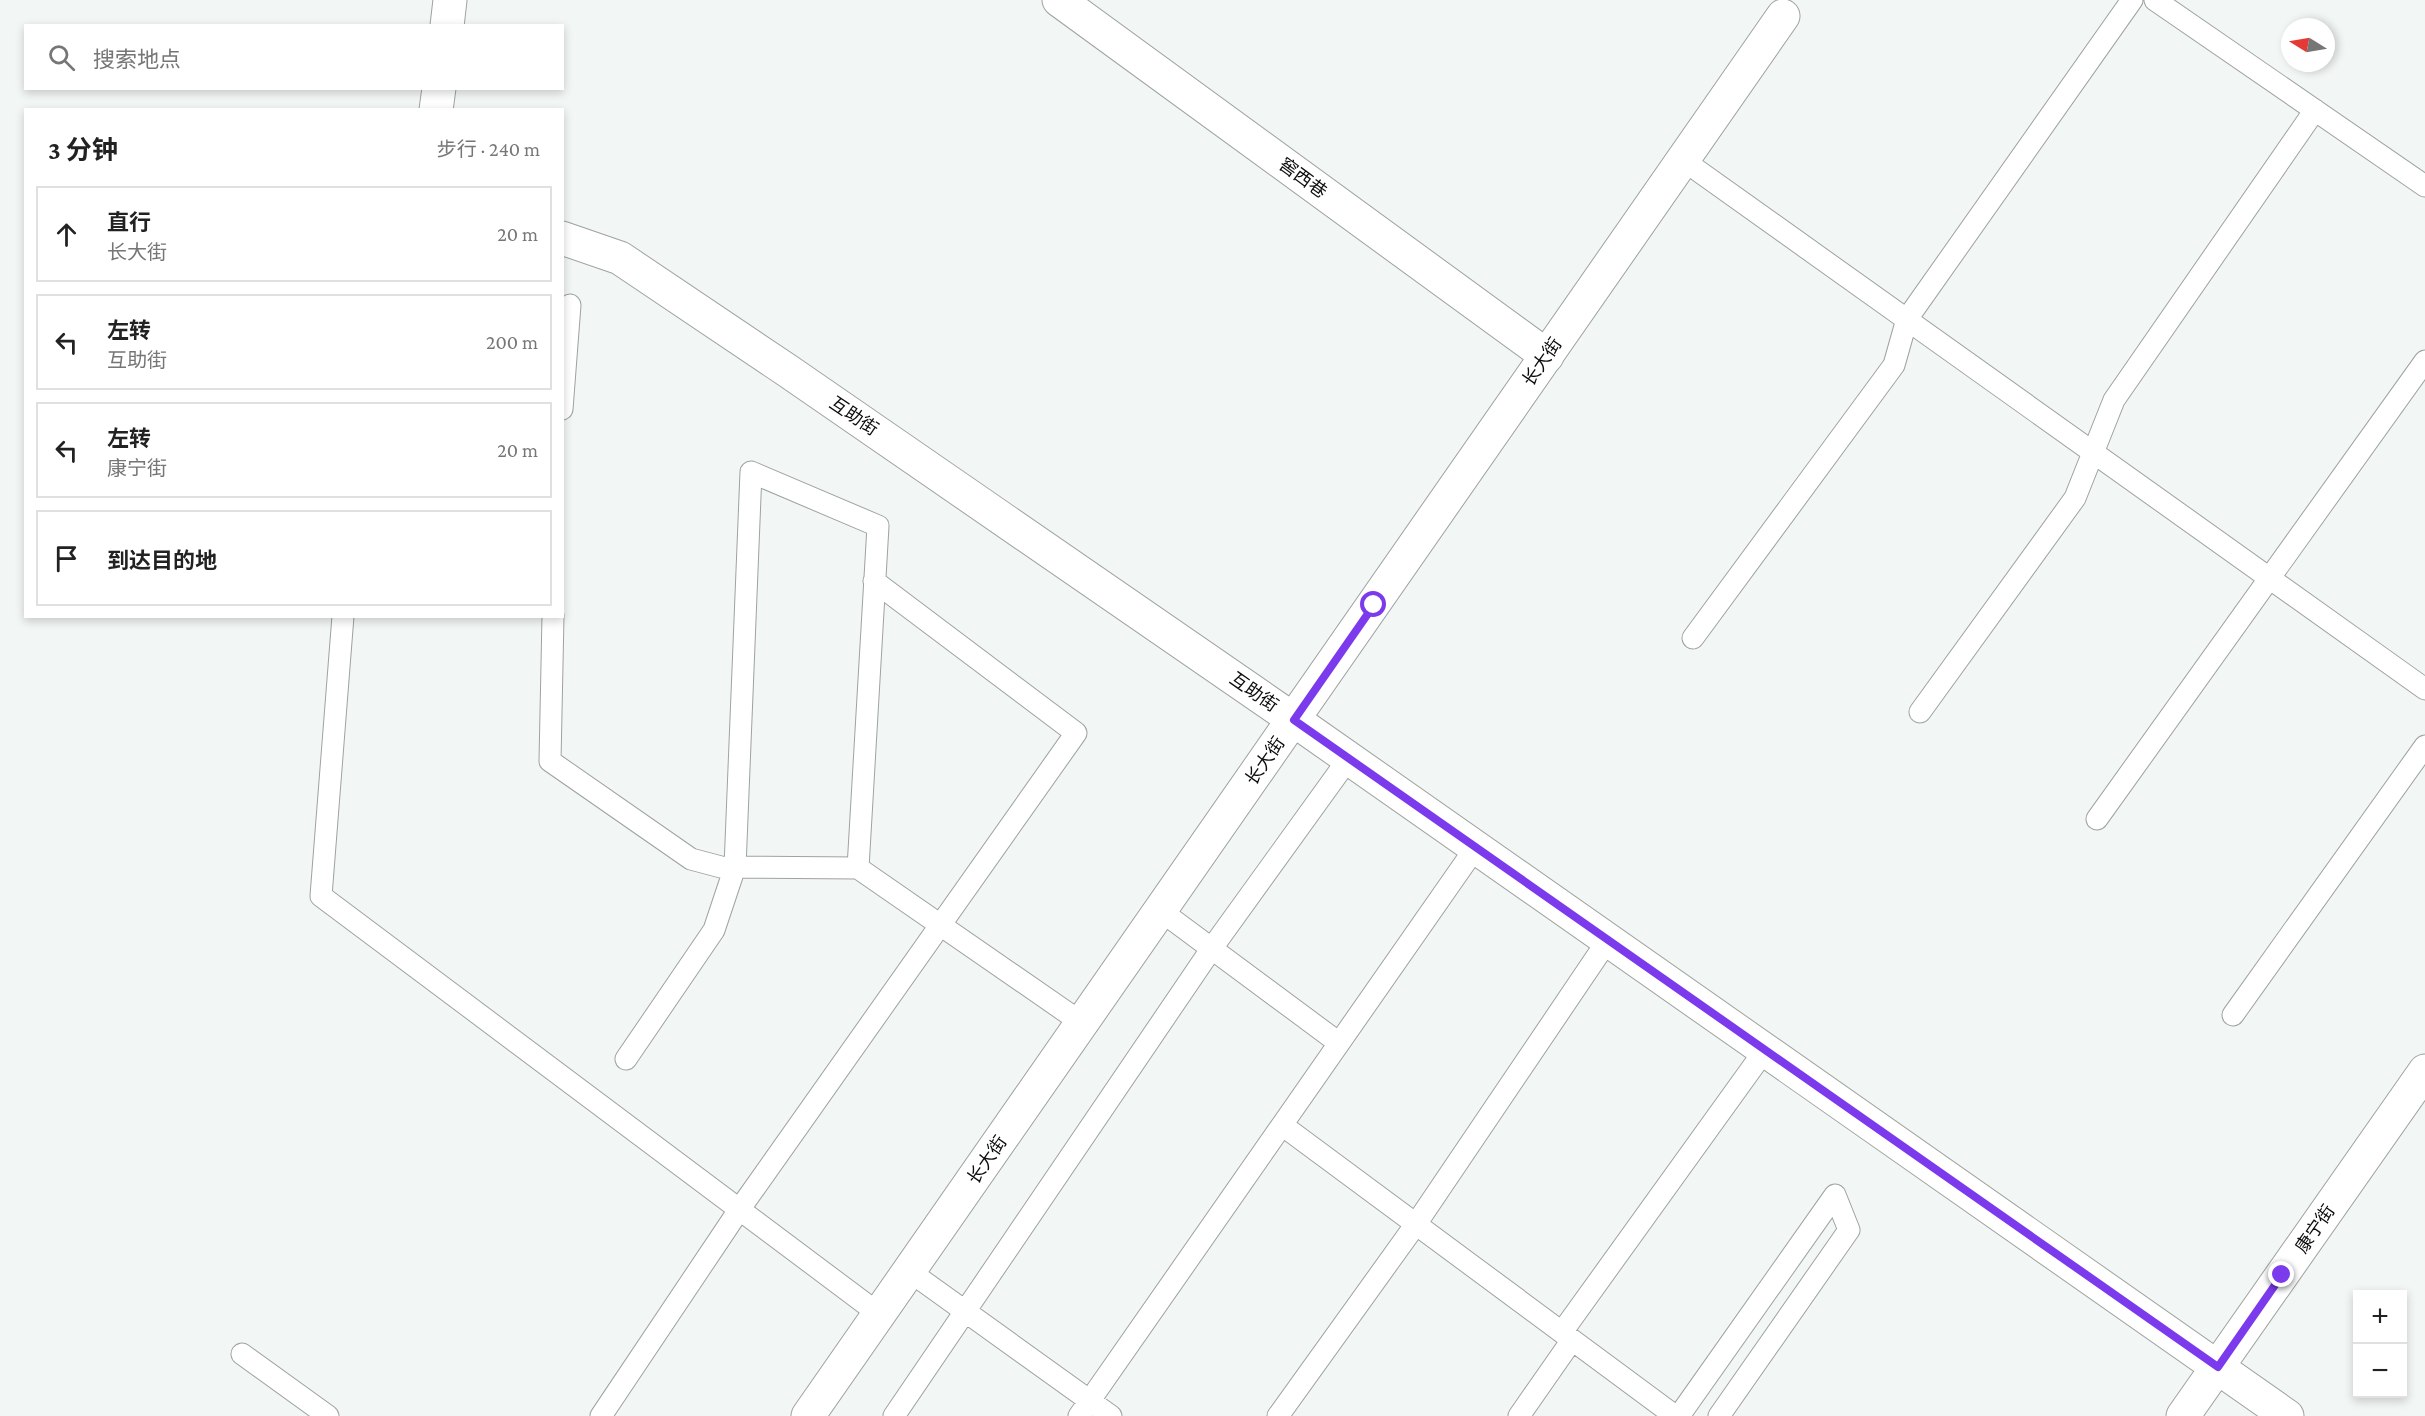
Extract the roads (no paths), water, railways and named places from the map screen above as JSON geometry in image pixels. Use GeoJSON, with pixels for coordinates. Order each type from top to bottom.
{"type":"FeatureCollection","features":[{"type":"Feature","properties":{"kind":"street"},"geometry":{"type":"LineString","coordinates":[[447,24],[450,0]]}},
{"type":"Feature","properties":{"kind":"street","name":"窖西巷"},"geometry":{"type":"LineString","coordinates":[[1059,0],[1547,356]]}},
{"type":"Feature","properties":{"kind":"street","name":"长大街"},"geometry":{"type":"LineString","coordinates":[[808,1416],[1788,8]]}},
{"type":"Feature","properties":{"kind":"street"},"geometry":{"type":"LineString","coordinates":[[436,108],[439,90]]}},
{"type":"Feature","properties":{"kind":"street","name":"互助街"},"geometry":{"type":"LineString","coordinates":[[564,239],[620,258],[788,371],[1349,758],[2287,1416]]}},
{"type":"Feature","properties":{"kind":"street","name":"康宁街"},"geometry":{"type":"LineString","coordinates":[[2183,1416],[2425,1071]]}},
{"type":"Feature","properties":{"kind":"lane"},"geometry":{"type":"LineString","coordinates":[[1694,638],[1894,365],[1907,319],[2132,0]]}},
{"type":"Feature","properties":{"kind":"lane"},"geometry":{"type":"LineString","coordinates":[[2155,0],[2425,186]]}},
{"type":"Feature","properties":{"kind":"lane"},"geometry":{"type":"LineString","coordinates":[[1920,712],[2075,498],[2114,400],[2315,110]]}},
{"type":"Feature","properties":{"kind":"lane"},"geometry":{"type":"LineString","coordinates":[[1683,160],[2425,689]]}},
{"type":"Feature","properties":{"kind":"lane"},"geometry":{"type":"LineString","coordinates":[[564,383],[570,305]]}},
{"type":"Feature","properties":{"kind":"lane"},"geometry":{"type":"LineString","coordinates":[[2097,819],[2425,361]]}},
{"type":"Feature","properties":{"kind":"lane"},"geometry":{"type":"LineString","coordinates":[[626,1059],[714,930],[735,867],[751,472],[878,526],[858,868]]}},
{"type":"Feature","properties":{"kind":"lane"},"geometry":{"type":"LineString","coordinates":[[602,1416],[739,1210],[1076,733],[874,581]]}},
{"type":"Feature","properties":{"kind":"lane"},"geometry":{"type":"LineString","coordinates":[[343,618],[321,896],[879,1314]]}},
{"type":"Feature","properties":{"kind":"lane"},"geometry":{"type":"LineString","coordinates":[[553,618],[550,761],[691,860],[721,867],[858,868],[1082,1023]]}},
{"type":"Feature","properties":{"kind":"lane"},"geometry":{"type":"LineString","coordinates":[[2233,1016],[2425,746]]}},
{"type":"Feature","properties":{"kind":"lane"},"geometry":{"type":"LineString","coordinates":[[894,1416],[1212,948],[1349,758]]}},
{"type":"Feature","properties":{"kind":"lane"},"geometry":{"type":"LineString","coordinates":[[1085,1409],[1476,847]]}},
{"type":"Feature","properties":{"kind":"lane"},"geometry":{"type":"LineString","coordinates":[[1161,910],[1339,1043]]}},
{"type":"Feature","properties":{"kind":"lane"},"geometry":{"type":"LineString","coordinates":[[1278,1416],[1416,1224],[1608,940]]}},
{"type":"Feature","properties":{"kind":"lane"},"geometry":{"type":"LineString","coordinates":[[1518,1416],[1567,1336],[1765,1050]]}},
{"type":"Feature","properties":{"kind":"lane"},"geometry":{"type":"LineString","coordinates":[[1282,1125],[1677,1416],[1835,1195],[1849,1230],[1719,1416]]}},
{"type":"Feature","properties":{"kind":"lane"},"geometry":{"type":"LineString","coordinates":[[909,1271],[966,1310],[1085,1409],[1111,1416]]}},
{"type":"Feature","properties":{"kind":"lane"},"geometry":{"type":"LineString","coordinates":[[242,1354],[328,1416]]}}]}
